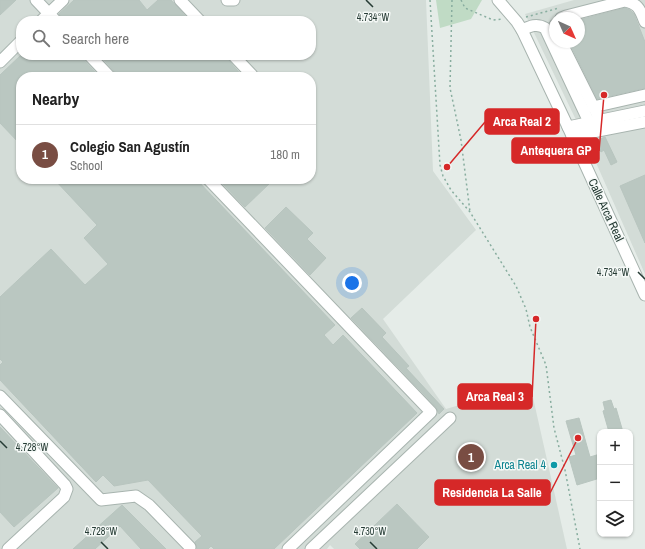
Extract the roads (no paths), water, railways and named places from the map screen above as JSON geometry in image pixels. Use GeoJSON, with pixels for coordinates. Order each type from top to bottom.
{"type":"FeatureCollection","features":[{"type":"Feature","properties":{"kind":"street"},"geometry":{"type":"LineString","coordinates":[[36,0],[48,16]]}},
{"type":"Feature","properties":{"kind":"street"},"geometry":{"type":"LineString","coordinates":[[51,16],[63,0]]}},
{"type":"Feature","properties":{"kind":"street"},"geometry":{"type":"LineString","coordinates":[[180,0],[195,16]]}},
{"type":"Feature","properties":{"kind":"street"},"geometry":{"type":"LineString","coordinates":[[227,0],[234,0]]}},
{"type":"Feature","properties":{"kind":"street","name":"Calle Arca Real"},"geometry":{"type":"LineString","coordinates":[[498,0],[517,23],[570,131],[645,295]]}},
{"type":"Feature","properties":{"kind":"street"},"geometry":{"type":"LineString","coordinates":[[566,12],[625,1],[634,3],[640,8],[645,22]]}},
{"type":"Feature","properties":{"kind":"street"},"geometry":{"type":"LineString","coordinates":[[517,23],[529,26],[540,25],[545,28],[589,122]]}},
{"type":"Feature","properties":{"kind":"street"},"geometry":{"type":"LineString","coordinates":[[0,62],[16,46]]}},
{"type":"Feature","properties":{"kind":"street"},"geometry":{"type":"LineString","coordinates":[[564,48],[600,120]]}},
{"type":"Feature","properties":{"kind":"street"},"geometry":{"type":"LineString","coordinates":[[94,60],[105,72]]}},
{"type":"Feature","properties":{"kind":"street"},"geometry":{"type":"LineString","coordinates":[[237,60],[249,72]]}},
{"type":"Feature","properties":{"kind":"street"},"geometry":{"type":"LineString","coordinates":[[593,107],[645,95]]}},
{"type":"Feature","properties":{"kind":"street"},"geometry":{"type":"LineString","coordinates":[[570,131],[589,122],[645,111]]}},
{"type":"Feature","properties":{"kind":"street"},"geometry":{"type":"LineString","coordinates":[[570,131],[645,122]]}},
{"type":"Feature","properties":{"kind":"street"},"geometry":{"type":"LineString","coordinates":[[213,184],[431,412],[288,549]]}},
{"type":"Feature","properties":{"kind":"street"},"geometry":{"type":"LineString","coordinates":[[0,396],[101,500],[136,496],[149,505],[190,547]]}},
{"type":"Feature","properties":{"kind":"street"},"geometry":{"type":"LineString","coordinates":[[0,415],[65,485],[67,489],[64,497],[8,549]]}},
{"type":"Feature","properties":{"kind":"street"},"geometry":{"type":"LineString","coordinates":[[311,549],[450,418]]}},
{"type":"Feature","properties":{"kind":"place","name":"Antequera GP"},"geometry":{"type":"Point","coordinates":[604,95]}},
{"type":"Feature","properties":{"kind":"place","name":"Arca Real 2"},"geometry":{"type":"Point","coordinates":[447,167]}},
{"type":"Feature","properties":{"kind":"place","name":"Arca Real 3"},"geometry":{"type":"Point","coordinates":[536,319]}},
{"type":"Feature","properties":{"kind":"place","name":"Residencia La Salle"},"geometry":{"type":"Point","coordinates":[578,438]}},
{"type":"Feature","properties":{"kind":"place","name":"Colegio San Agustín"},"geometry":{"type":"Point","coordinates":[471,457]}},
{"type":"Feature","properties":{"kind":"place","name":"Arca Real 4"},"geometry":{"type":"Point","coordinates":[554,465]}}]}
